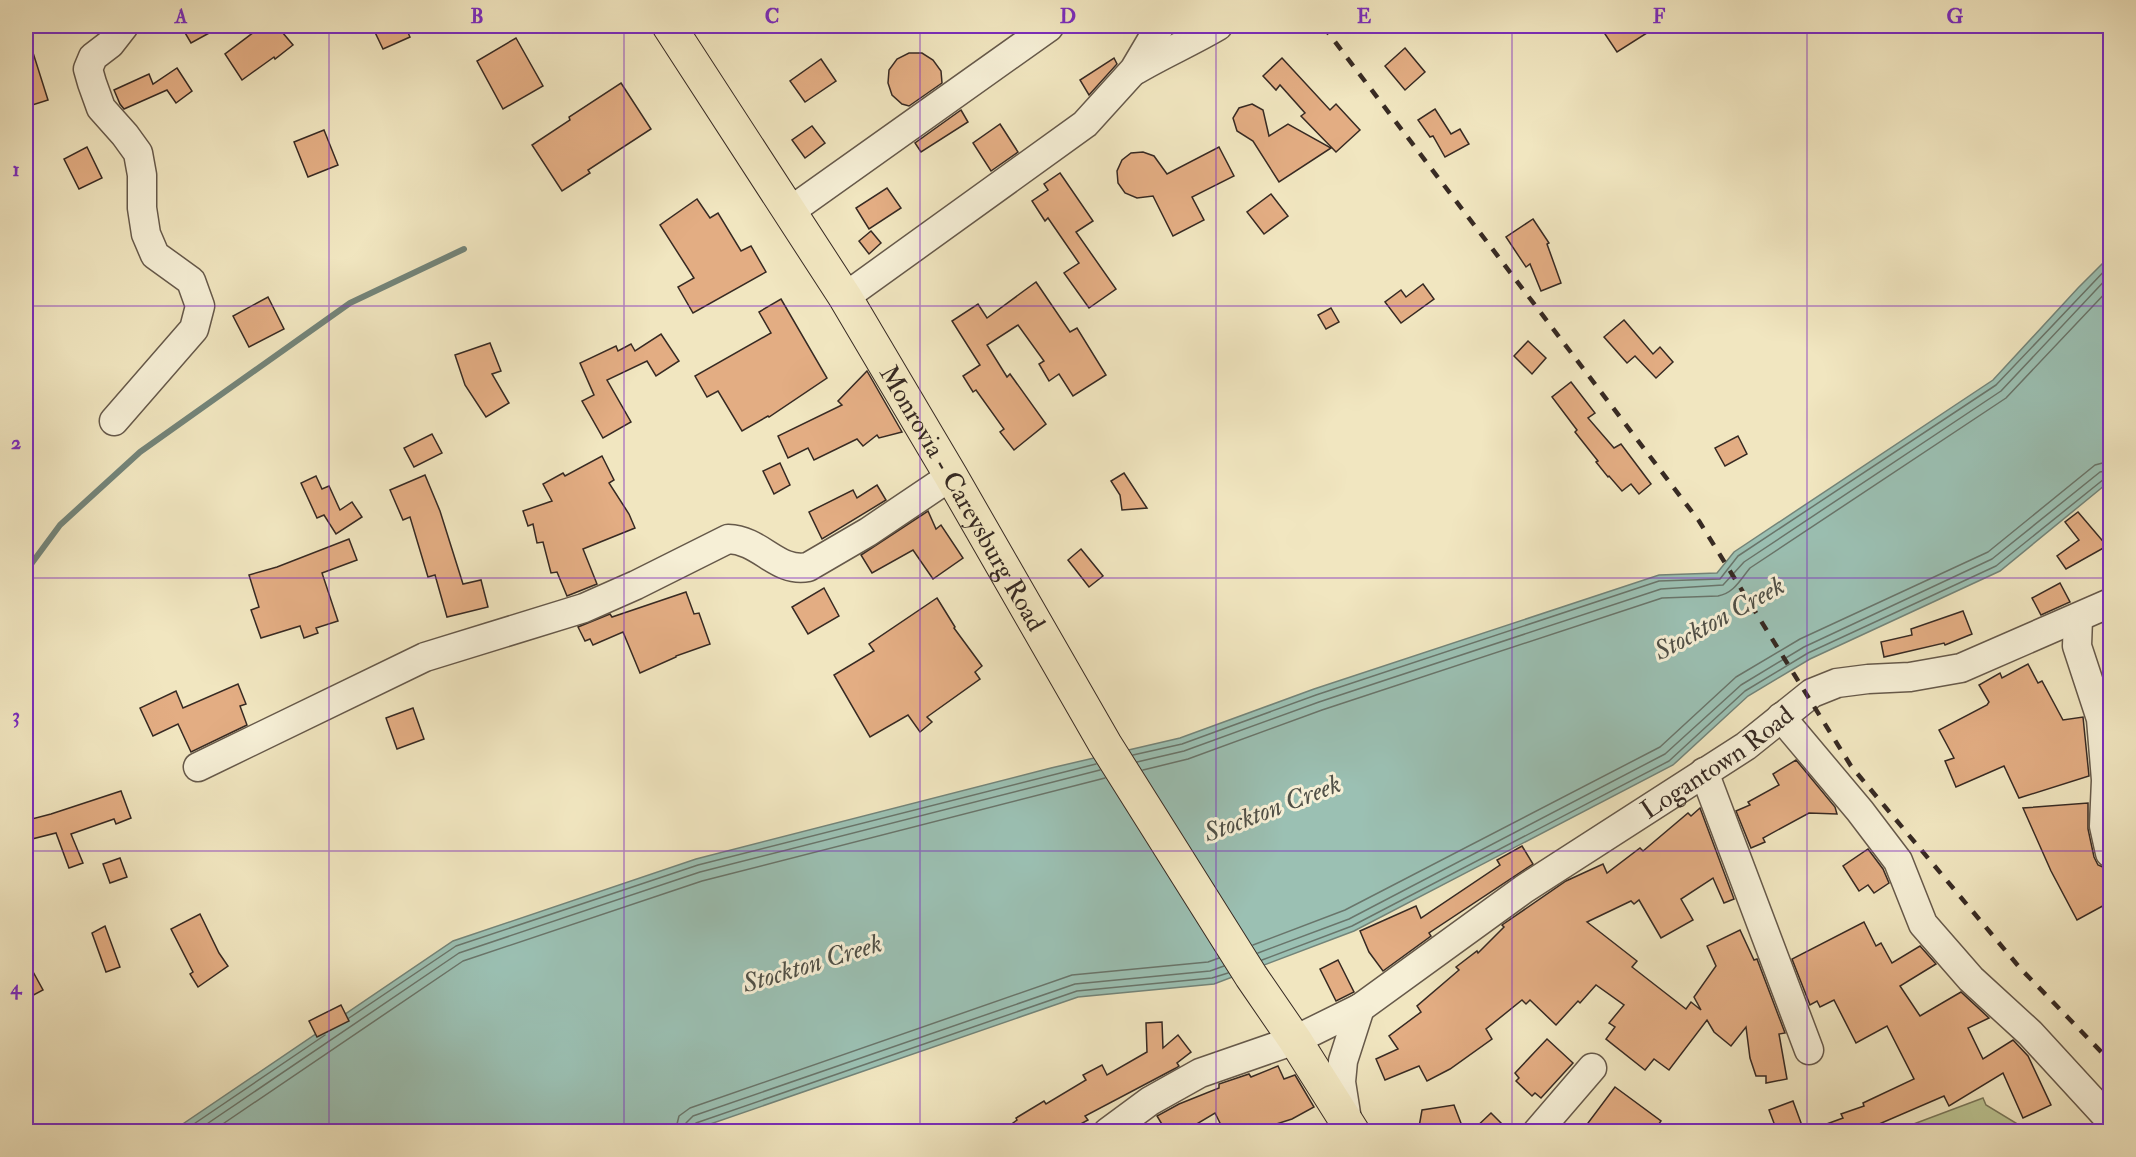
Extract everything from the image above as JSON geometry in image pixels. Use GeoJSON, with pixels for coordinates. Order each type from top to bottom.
{"type":"FeatureCollection","features":[{"type":"Feature","properties":{"kind":"main road","name":"Monrovia - Careysburg Road"},"geometry":{"type":"LineString","coordinates":[[669,26],[844,297],[951,476],[1105,744],[1350,1128]]}},
{"type":"Feature","properties":{"kind":"street"},"geometry":{"type":"LineString","coordinates":[[114,421],[194,329],[200,306],[191,280],[155,255],[146,234],[142,208],[142,175],[138,153],[101,108],[88,69],[93,57],[110,44],[124,26]]}},
{"type":"Feature","properties":{"kind":"street"},"geometry":{"type":"LineString","coordinates":[[844,297],[1085,124],[1134,70],[1161,26]]}},
{"type":"Feature","properties":{"kind":"street"},"geometry":{"type":"LineString","coordinates":[[1134,70],[1218,26]]}},
{"type":"Feature","properties":{"kind":"street"},"geometry":{"type":"LineString","coordinates":[[789,212],[1049,27]]}},
{"type":"Feature","properties":{"kind":"street"},"geometry":{"type":"LineString","coordinates":[[198,767],[425,657],[584,608],[728,539],[744,540],[787,566],[798,569],[808,567],[868,532],[951,476]]}},
{"type":"Feature","properties":{"kind":"street","name":"Logantown Road"},"geometry":{"type":"LineString","coordinates":[[1107,1131],[1150,1101],[1200,1073],[1295,1040],[1360,1008],[1524,889],[1746,746],[1812,693],[1837,683],[1910,677],[1961,668],[2110,603]]}},
{"type":"Feature","properties":{"kind":"street"},"geometry":{"type":"LineString","coordinates":[[2078,618],[2077,646],[2101,719],[2106,780],[2104,826],[2110,854]]}},
{"type":"Feature","properties":{"kind":"street"},"geometry":{"type":"LineString","coordinates":[[1781,717],[1860,811],[1898,861],[1923,924],[1971,979],[2030,1033],[2110,1120]]}},
{"type":"Feature","properties":{"kind":"street"},"geometry":{"type":"LineString","coordinates":[[1704,772],[1809,1050]]}},
{"type":"Feature","properties":{"kind":"street"},"geometry":{"type":"LineString","coordinates":[[1350,1128],[1341,1082],[1343,1061],[1360,1008]]}},
{"type":"Feature","properties":{"kind":"street"},"geometry":{"type":"LineString","coordinates":[[1537,1131],[1592,1068]]}},
{"type":"Feature","properties":{"kind":"green space"},"geometry":{"type":"Polygon","coordinates":[[[1983,1098],[1986,1105],[2029,1131],[1895,1131],[1983,1098]]]}},
{"type":"Feature","properties":{"kind":"water","name":"Stockton Creek"},"geometry":{"type":"Polygon","coordinates":[[[2110,256],[2110,481],[2000,571],[1810,659],[1748,696],[1673,765],[1354,931],[1214,984],[1078,997],[690,1131],[171,1132],[453,941],[696,859],[1051,768],[1180,738],[1314,689],[1659,575],[1717,573],[1734,552],[1993,380],[2110,256]]]}},
{"type":"Feature","properties":{"kind":"building"},"geometry":{"type":"Polygon","coordinates":[[[181,26],[222,26],[191,43],[181,26]]]}},
{"type":"Feature","properties":{"kind":"building"},"geometry":{"type":"Polygon","coordinates":[[[262,26],[277,26],[293,45],[242,80],[225,54],[262,26]]]}},
{"type":"Feature","properties":{"kind":"building"},"geometry":{"type":"Polygon","coordinates":[[[372,26],[405,26],[410,37],[383,49],[372,26]]]}},
{"type":"Feature","properties":{"kind":"building"},"geometry":{"type":"Polygon","coordinates":[[[1612,26],[1658,26],[1617,52],[1603,31],[1612,26]]]}},
{"type":"Feature","properties":{"kind":"building"},"geometry":{"type":"Polygon","coordinates":[[[516,38],[543,86],[503,109],[477,61],[516,38]]]}},
{"type":"Feature","properties":{"kind":"building"},"geometry":{"type":"Polygon","coordinates":[[[26,40],[29,40],[48,100],[26,107],[26,40]]]}},
{"type":"Feature","properties":{"kind":"building"},"geometry":{"type":"Polygon","coordinates":[[[1405,48],[1425,72],[1405,90],[1385,66],[1405,48]]]}},
{"type":"Feature","properties":{"kind":"building"},"geometry":{"type":"Polygon","coordinates":[[[909,53],[922,53],[933,60],[941,71],[942,83],[909,106],[902,104],[892,95],[888,83],[889,70],[897,59],[909,53]]]}},
{"type":"Feature","properties":{"kind":"building"},"geometry":{"type":"Polygon","coordinates":[[[1114,58],[1117,64],[1089,95],[1080,80],[1114,58]]]}},
{"type":"Feature","properties":{"kind":"building"},"geometry":{"type":"Polygon","coordinates":[[[1282,58],[1330,110],[1336,104],[1360,130],[1336,152],[1301,116],[1305,113],[1280,85],[1276,90],[1263,76],[1282,58]]]}},
{"type":"Feature","properties":{"kind":"building"},"geometry":{"type":"Polygon","coordinates":[[[821,59],[836,81],[805,102],[790,81],[821,59]]]}},
{"type":"Feature","properties":{"kind":"building"},"geometry":{"type":"Polygon","coordinates":[[[177,68],[192,91],[176,103],[167,90],[124,109],[120,104],[114,90],[149,74],[153,84],[177,68]]]}},
{"type":"Feature","properties":{"kind":"building"},"geometry":{"type":"Polygon","coordinates":[[[621,83],[651,129],[588,170],[590,173],[562,191],[532,145],[570,120],[569,117],[621,83]]]}},
{"type":"Feature","properties":{"kind":"building"},"geometry":{"type":"Polygon","coordinates":[[[1252,104],[1263,110],[1269,136],[1288,124],[1331,148],[1279,182],[1253,141],[1237,131],[1233,118],[1239,108],[1252,104]]]}},
{"type":"Feature","properties":{"kind":"building"},"geometry":{"type":"Polygon","coordinates":[[[1435,109],[1451,134],[1460,129],[1469,144],[1445,157],[1433,136],[1430,137],[1418,120],[1435,109]]]}},
{"type":"Feature","properties":{"kind":"building"},"geometry":{"type":"Polygon","coordinates":[[[961,110],[968,122],[921,152],[915,143],[961,110]]]}},
{"type":"Feature","properties":{"kind":"building"},"geometry":{"type":"Polygon","coordinates":[[[1000,124],[1018,152],[991,171],[973,143],[1000,124]]]}},
{"type":"Feature","properties":{"kind":"building"},"geometry":{"type":"Polygon","coordinates":[[[812,126],[825,143],[805,158],[792,140],[812,126]]]}},
{"type":"Feature","properties":{"kind":"building"},"geometry":{"type":"Polygon","coordinates":[[[324,130],[338,165],[308,177],[294,142],[324,130]]]}},
{"type":"Feature","properties":{"kind":"building"},"geometry":{"type":"Polygon","coordinates":[[[87,147],[102,178],[79,189],[64,159],[87,147]]]}},
{"type":"Feature","properties":{"kind":"building"},"geometry":{"type":"Polygon","coordinates":[[[1219,147],[1234,176],[1192,197],[1204,220],[1173,236],[1153,196],[1137,198],[1125,193],[1118,183],[1117,171],[1122,160],[1131,153],[1143,152],[1154,156],[1167,174],[1219,147]]]}},
{"type":"Feature","properties":{"kind":"building"},"geometry":{"type":"Polygon","coordinates":[[[1060,173],[1093,221],[1076,232],[1116,289],[1089,308],[1064,273],[1079,263],[1048,218],[1045,221],[1032,201],[1048,190],[1044,184],[1060,173]]]}},
{"type":"Feature","properties":{"kind":"building"},"geometry":{"type":"Polygon","coordinates":[[[887,188],[901,208],[869,229],[856,208],[887,188]]]}},
{"type":"Feature","properties":{"kind":"building"},"geometry":{"type":"Polygon","coordinates":[[[1271,194],[1288,216],[1264,234],[1247,212],[1271,194]]]}},
{"type":"Feature","properties":{"kind":"building"},"geometry":{"type":"Polygon","coordinates":[[[697,199],[710,218],[718,213],[741,251],[751,246],[766,272],[693,313],[678,287],[694,278],[660,225],[697,199]]]}},
{"type":"Feature","properties":{"kind":"building"},"geometry":{"type":"Polygon","coordinates":[[[1533,219],[1549,243],[1547,244],[1561,283],[1541,291],[1530,264],[1526,267],[1506,237],[1533,219]]]}},
{"type":"Feature","properties":{"kind":"building"},"geometry":{"type":"Polygon","coordinates":[[[871,231],[881,243],[869,254],[859,241],[871,231]]]}},
{"type":"Feature","properties":{"kind":"building"},"geometry":{"type":"Polygon","coordinates":[[[1036,282],[1070,332],[1077,328],[1106,375],[1073,396],[1059,374],[1049,381],[1039,364],[1044,361],[1018,325],[987,345],[1007,377],[1010,374],[1046,424],[1014,450],[1000,432],[1004,429],[976,390],[973,392],[963,376],[980,365],[952,321],[978,304],[987,318],[1036,282]]]}},
{"type":"Feature","properties":{"kind":"building"},"geometry":{"type":"Polygon","coordinates":[[[1423,284],[1434,299],[1401,323],[1385,302],[1401,290],[1406,297],[1423,284]]]}},
{"type":"Feature","properties":{"kind":"building"},"geometry":{"type":"Polygon","coordinates":[[[268,297],[284,329],[249,347],[233,316],[268,297]]]}},
{"type":"Feature","properties":{"kind":"building"},"geometry":{"type":"Polygon","coordinates":[[[781,299],[827,378],[769,417],[742,431],[718,391],[707,397],[695,376],[771,333],[759,312],[781,299]]]}},
{"type":"Feature","properties":{"kind":"building"},"geometry":{"type":"Polygon","coordinates":[[[1331,308],[1339,322],[1326,329],[1318,315],[1331,308]]]}},
{"type":"Feature","properties":{"kind":"building"},"geometry":{"type":"Polygon","coordinates":[[[1624,320],[1653,354],[1660,347],[1673,362],[1656,378],[1635,356],[1627,363],[1604,337],[1624,320]]]}},
{"type":"Feature","properties":{"kind":"building"},"geometry":{"type":"Polygon","coordinates":[[[661,334],[679,361],[656,376],[647,361],[607,380],[631,422],[603,438],[582,401],[594,395],[580,363],[616,346],[618,351],[631,344],[635,351],[661,334]]]}},
{"type":"Feature","properties":{"kind":"building"},"geometry":{"type":"Polygon","coordinates":[[[1528,341],[1546,358],[1532,374],[1514,356],[1528,341]]]}},
{"type":"Feature","properties":{"kind":"building"},"geometry":{"type":"Polygon","coordinates":[[[490,343],[501,371],[492,374],[509,403],[486,417],[465,385],[455,355],[490,343]]]}},
{"type":"Feature","properties":{"kind":"building"},"geometry":{"type":"Polygon","coordinates":[[[867,371],[902,432],[879,438],[877,435],[863,446],[857,439],[814,460],[808,448],[788,458],[778,436],[842,405],[838,401],[867,371]]]}},
{"type":"Feature","properties":{"kind":"building"},"geometry":{"type":"Polygon","coordinates":[[[1571,382],[1595,413],[1588,418],[1614,448],[1621,444],[1651,484],[1639,494],[1631,484],[1622,491],[1608,477],[1552,397],[1571,382]]]}},
{"type":"Feature","properties":{"kind":"building"},"geometry":{"type":"Polygon","coordinates":[[[432,434],[442,453],[414,467],[404,448],[432,434]]]}},
{"type":"Feature","properties":{"kind":"building"},"geometry":{"type":"Polygon","coordinates":[[[1738,436],[1747,454],[1725,466],[1715,448],[1738,436]]]}},
{"type":"Feature","properties":{"kind":"building"},"geometry":{"type":"Polygon","coordinates":[[[602,456],[614,480],[609,483],[629,514],[635,528],[583,549],[597,584],[567,596],[557,572],[551,573],[543,542],[537,543],[533,524],[528,526],[523,511],[552,501],[543,484],[563,473],[565,476],[602,456]]]}},
{"type":"Feature","properties":{"kind":"building"},"geometry":{"type":"Polygon","coordinates":[[[780,463],[790,485],[774,494],[763,471],[780,463]]]}},
{"type":"Feature","properties":{"kind":"building"},"geometry":{"type":"Polygon","coordinates":[[[1124,473],[1147,508],[1122,510],[1120,495],[1111,481],[1124,473]]]}},
{"type":"Feature","properties":{"kind":"building"},"geometry":{"type":"Polygon","coordinates":[[[425,475],[440,511],[463,584],[481,580],[488,607],[447,617],[435,575],[428,577],[410,517],[403,520],[390,490],[425,475]]]}},
{"type":"Feature","properties":{"kind":"building"},"geometry":{"type":"Polygon","coordinates":[[[316,476],[322,489],[329,486],[340,510],[352,502],[362,517],[336,534],[324,515],[317,518],[301,483],[316,476]]]}},
{"type":"Feature","properties":{"kind":"building"},"geometry":{"type":"Polygon","coordinates":[[[877,485],[886,500],[822,539],[809,512],[853,490],[857,498],[877,485]]]}},
{"type":"Feature","properties":{"kind":"building"},"geometry":{"type":"Polygon","coordinates":[[[928,511],[936,529],[941,525],[963,558],[933,579],[913,550],[872,573],[861,555],[928,511]]]}},
{"type":"Feature","properties":{"kind":"building"},"geometry":{"type":"Polygon","coordinates":[[[2078,512],[2107,546],[2066,569],[2057,556],[2079,540],[2065,522],[2078,512]]]}},
{"type":"Feature","properties":{"kind":"building"},"geometry":{"type":"Polygon","coordinates":[[[349,539],[357,560],[322,573],[338,621],[316,628],[318,633],[304,638],[300,626],[261,638],[251,610],[259,607],[249,575],[277,567],[349,539]]]}},
{"type":"Feature","properties":{"kind":"building"},"geometry":{"type":"Polygon","coordinates":[[[1081,549],[1103,576],[1089,587],[1068,560],[1081,549]]]}},
{"type":"Feature","properties":{"kind":"building"},"geometry":{"type":"Polygon","coordinates":[[[2060,583],[2070,602],[2041,615],[2032,598],[2060,583]]]}},
{"type":"Feature","properties":{"kind":"building"},"geometry":{"type":"Polygon","coordinates":[[[824,588],[839,616],[808,634],[792,607],[824,588]]]}},
{"type":"Feature","properties":{"kind":"building"},"geometry":{"type":"Polygon","coordinates":[[[686,592],[694,614],[699,613],[710,644],[676,656],[640,673],[623,632],[593,645],[590,639],[585,641],[578,627],[610,614],[612,617],[686,592]]]}},
{"type":"Feature","properties":{"kind":"building"},"geometry":{"type":"Polygon","coordinates":[[[937,598],[954,628],[982,666],[975,672],[980,679],[927,717],[932,722],[920,732],[908,715],[870,737],[834,675],[874,651],[869,644],[937,598]]]}},
{"type":"Feature","properties":{"kind":"building"},"geometry":{"type":"Polygon","coordinates":[[[1963,611],[1972,634],[1945,645],[1944,643],[1884,657],[1881,642],[1912,635],[1911,629],[1963,611]]]}},
{"type":"Feature","properties":{"kind":"building"},"geometry":{"type":"Polygon","coordinates":[[[2028,664],[2038,683],[2042,681],[2063,720],[2083,717],[2089,776],[2019,798],[2004,766],[1956,787],[1945,761],[1954,758],[1939,730],[1987,705],[1989,702],[1979,685],[2000,673],[2002,678],[2028,664]]]}},
{"type":"Feature","properties":{"kind":"building"},"geometry":{"type":"Polygon","coordinates":[[[238,684],[246,704],[240,706],[247,725],[191,752],[178,724],[153,736],[140,708],[176,691],[183,708],[238,684]]]}},
{"type":"Feature","properties":{"kind":"building"},"geometry":{"type":"Polygon","coordinates":[[[413,708],[424,739],[397,749],[386,718],[413,708]]]}},
{"type":"Feature","properties":{"kind":"building"},"geometry":{"type":"Polygon","coordinates":[[[1796,760],[1835,807],[1837,814],[1809,813],[1763,838],[1765,842],[1751,848],[1736,811],[1750,805],[1748,802],[1779,785],[1773,774],[1796,760]]]}},
{"type":"Feature","properties":{"kind":"building"},"geometry":{"type":"Polygon","coordinates":[[[121,791],[131,818],[116,824],[114,819],[71,834],[83,863],[69,868],[56,833],[32,839],[28,820],[121,791]]]}},
{"type":"Feature","properties":{"kind":"building"},"geometry":{"type":"Polygon","coordinates":[[[2088,803],[2088,829],[2094,857],[2098,865],[2110,869],[2110,902],[2077,920],[2051,871],[2023,808],[2088,803]]]}},
{"type":"Feature","properties":{"kind":"building"},"geometry":{"type":"Polygon","coordinates":[[[1700,808],[1734,899],[1724,903],[1713,878],[1681,899],[1693,920],[1661,938],[1639,900],[1634,904],[1631,901],[1587,922],[1637,961],[1632,967],[1686,1009],[1691,1002],[1701,1010],[1694,997],[1716,966],[1707,946],[1740,930],[1754,960],[1757,959],[1785,1033],[1779,1034],[1787,1079],[1766,1083],[1766,1076],[1756,1076],[1750,1058],[1746,1027],[1731,1046],[1714,1032],[1707,1020],[1669,1070],[1654,1059],[1645,1070],[1606,1039],[1615,1027],[1609,1023],[1624,1005],[1596,985],[1556,1025],[1530,1000],[1526,1004],[1522,1000],[1486,1029],[1492,1039],[1450,1069],[1427,1081],[1419,1066],[1385,1080],[1376,1059],[1398,1049],[1389,1036],[1421,1012],[1417,1006],[1459,970],[1456,967],[1477,951],[1478,953],[1504,927],[1502,925],[1566,881],[1603,864],[1607,873],[1640,848],[1643,851],[1688,813],[1691,816],[1700,808]]]}},
{"type":"Feature","properties":{"kind":"building"},"geometry":{"type":"Polygon","coordinates":[[[1522,846],[1533,864],[1429,933],[1431,936],[1383,971],[1369,952],[1360,931],[1416,906],[1421,918],[1500,865],[1497,860],[1522,846]]]}},
{"type":"Feature","properties":{"kind":"building"},"geometry":{"type":"Polygon","coordinates":[[[1868,849],[1883,869],[1889,883],[1874,893],[1868,885],[1859,891],[1843,866],[1868,849]]]}},
{"type":"Feature","properties":{"kind":"building"},"geometry":{"type":"Polygon","coordinates":[[[120,858],[127,877],[110,883],[103,864],[120,858]]]}},
{"type":"Feature","properties":{"kind":"building"},"geometry":{"type":"Polygon","coordinates":[[[200,914],[228,966],[198,987],[171,929],[200,914]]]}},
{"type":"Feature","properties":{"kind":"building"},"geometry":{"type":"Polygon","coordinates":[[[1864,922],[1876,946],[1881,943],[1892,963],[1920,946],[1936,964],[1900,986],[1920,1016],[1961,992],[1989,1018],[1968,1028],[1983,1059],[2013,1040],[2028,1056],[2051,1105],[2023,1118],[2003,1073],[1949,1106],[1944,1096],[1863,1131],[1810,1131],[1843,1118],[1841,1114],[1864,1106],[1863,1103],[1914,1079],[1887,1026],[1856,1043],[1834,1000],[1820,1007],[1817,1001],[1810,1005],[1792,959],[1864,922]]]}},
{"type":"Feature","properties":{"kind":"building"},"geometry":{"type":"Polygon","coordinates":[[[105,926],[120,967],[106,972],[92,933],[105,926]]]}},
{"type":"Feature","properties":{"kind":"building"},"geometry":{"type":"Polygon","coordinates":[[[26,959],[43,990],[26,999],[26,959]]]}},
{"type":"Feature","properties":{"kind":"building"},"geometry":{"type":"Polygon","coordinates":[[[1338,960],[1354,992],[1336,1001],[1320,969],[1338,960]]]}},
{"type":"Feature","properties":{"kind":"building"},"geometry":{"type":"Polygon","coordinates":[[[341,1005],[349,1021],[317,1037],[309,1021],[341,1005]]]}},
{"type":"Feature","properties":{"kind":"building"},"geometry":{"type":"Polygon","coordinates":[[[1162,1022],[1163,1048],[1178,1035],[1191,1052],[1177,1063],[1179,1066],[1085,1116],[1088,1120],[1068,1131],[1002,1131],[1017,1120],[1016,1118],[1044,1101],[1046,1104],[1086,1080],[1083,1075],[1102,1065],[1107,1075],[1147,1052],[1146,1023],[1162,1022]]]}},
{"type":"Feature","properties":{"kind":"building"},"geometry":{"type":"Polygon","coordinates":[[[1547,1039],[1573,1063],[1541,1098],[1535,1093],[1532,1096],[1516,1081],[1519,1078],[1515,1073],[1547,1039]]]}},
{"type":"Feature","properties":{"kind":"building"},"geometry":{"type":"Polygon","coordinates":[[[1278,1066],[1284,1079],[1295,1075],[1314,1107],[1292,1119],[1270,1126],[1274,1131],[1224,1131],[1215,1113],[1185,1131],[1166,1131],[1157,1116],[1179,1104],[1219,1088],[1219,1084],[1249,1074],[1251,1077],[1278,1066]]]}},
{"type":"Feature","properties":{"kind":"building"},"geometry":{"type":"Polygon","coordinates":[[[1615,1087],[1661,1121],[1654,1131],[1582,1131],[1615,1087]]]}},
{"type":"Feature","properties":{"kind":"building"},"geometry":{"type":"Polygon","coordinates":[[[1793,1101],[1804,1131],[1777,1131],[1769,1110],[1793,1101]]]}},
{"type":"Feature","properties":{"kind":"building"},"geometry":{"type":"Polygon","coordinates":[[[1454,1105],[1464,1131],[1425,1131],[1419,1127],[1422,1110],[1454,1105]]]}},
{"type":"Feature","properties":{"kind":"building"},"geometry":{"type":"Polygon","coordinates":[[[1491,1113],[1509,1131],[1472,1131],[1491,1113]]]}},
{"type":"Feature","properties":{"kind":"waterway"},"geometry":{"type":"LineString","coordinates":[[26,571],[60,525],[140,452],[350,303],[464,249]]}},
{"type":"Feature","properties":{"kind":"railway"},"geometry":{"type":"LineString","coordinates":[[1323,26],[1699,521],[1851,766],[2020,968],[2110,1061]]}}]}
